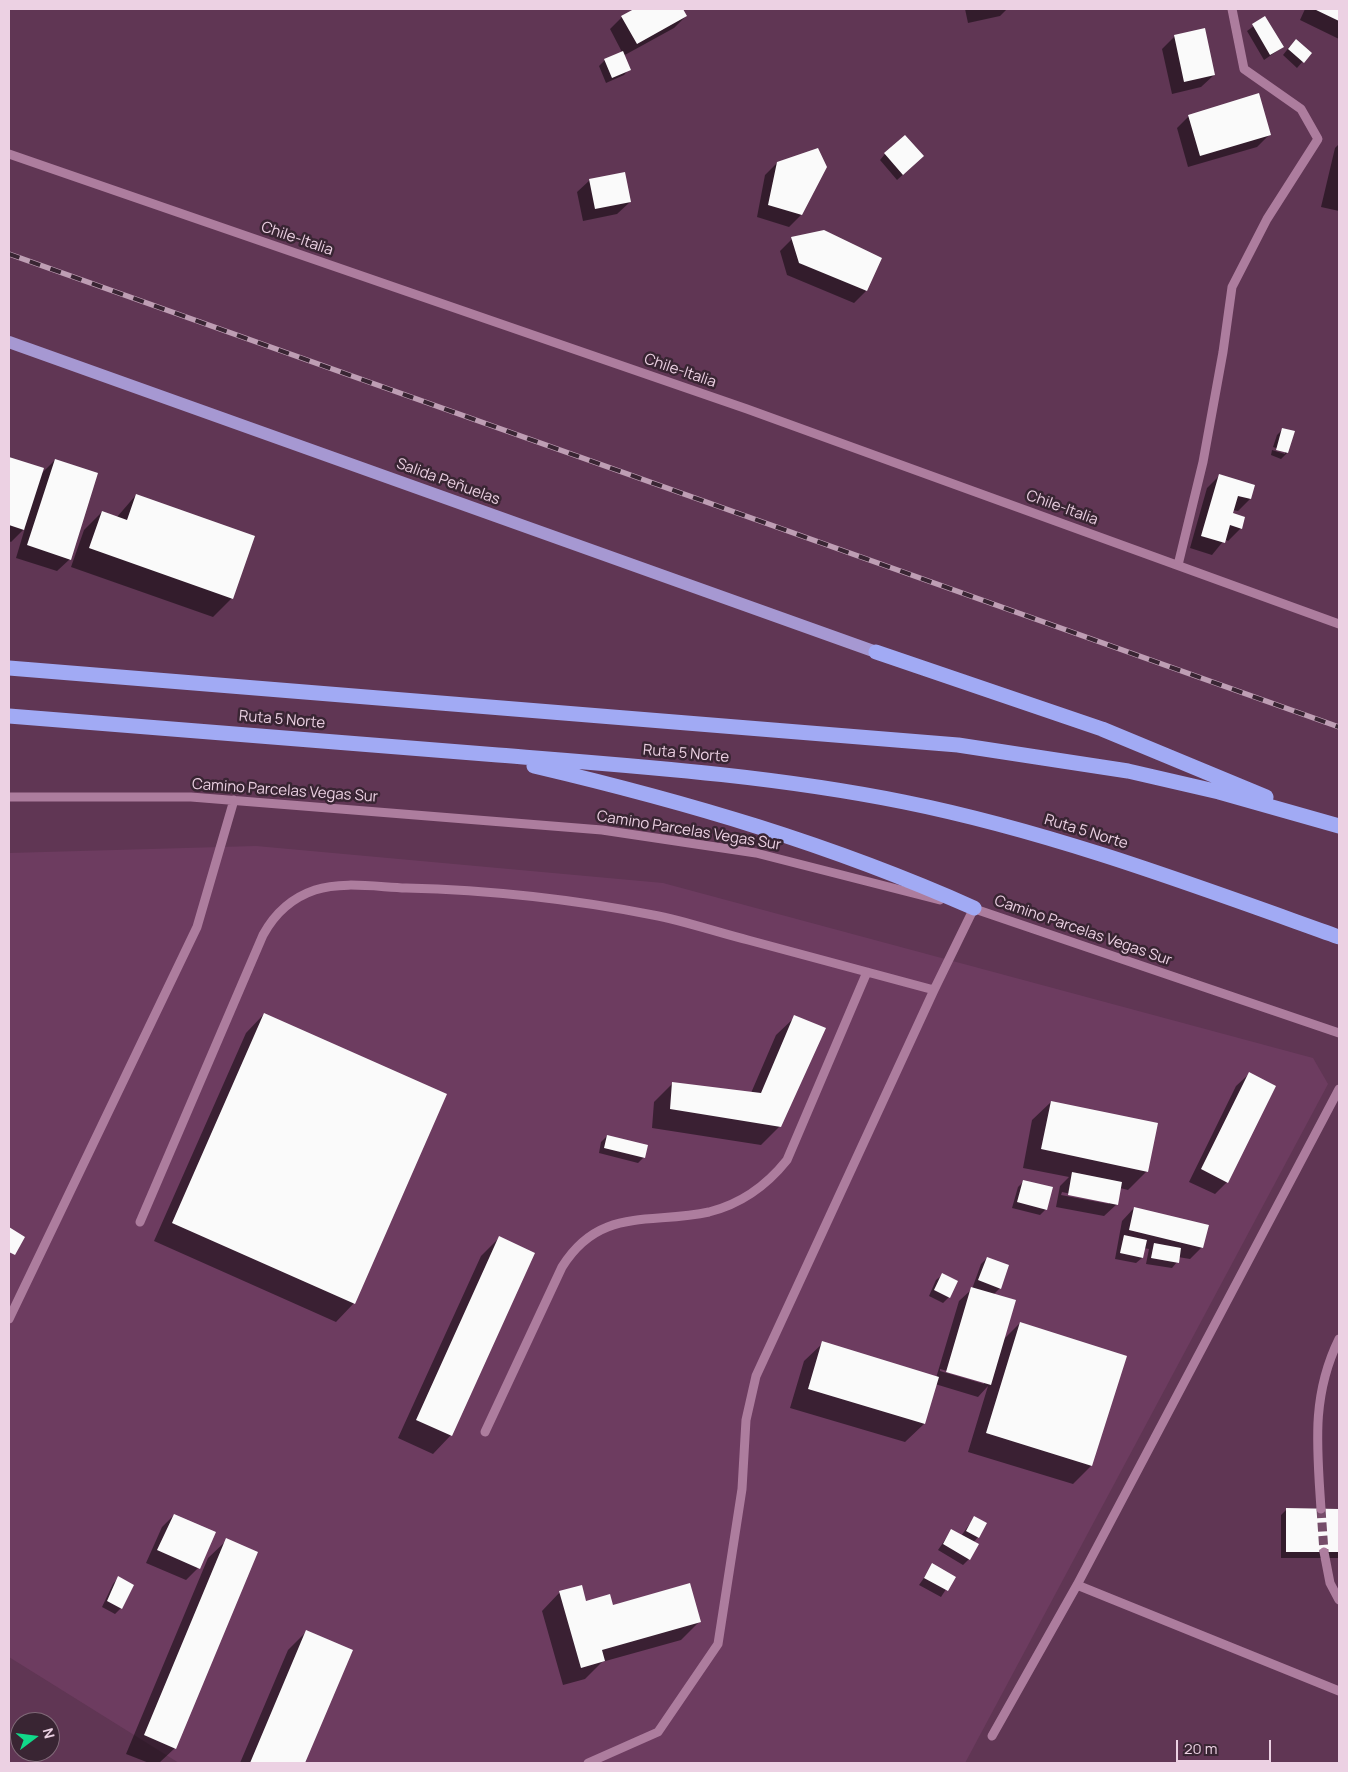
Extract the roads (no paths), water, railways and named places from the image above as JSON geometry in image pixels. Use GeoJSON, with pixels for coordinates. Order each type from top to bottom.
{"type":"FeatureCollection","features":[{"type":"Feature","properties":{"kind":"highway"},"geometry":{"type":"LineString","coordinates":[[876,652],[1102,729],[1238,784],[1302,814]]}},
{"type":"Feature","properties":{"kind":"highway","name":"Ruta 5 Norte"},"geometry":{"type":"LineString","coordinates":[[9,668],[958,745],[1128,771],[1218,792],[1302,814],[1339,826]]}},
{"type":"Feature","properties":{"kind":"highway","name":"Ruta 5 Norte"},"geometry":{"type":"LineString","coordinates":[[9,716],[745,777],[902,801],[1040,835],[1213,892],[1339,938]]}},
{"type":"Feature","properties":{"kind":"highway"},"geometry":{"type":"LineString","coordinates":[[484,754],[589,779],[744,820],[854,858],[974,908]]}},
{"type":"Feature","properties":{"kind":"main road","name":"Salida Peñuelas"},"geometry":{"type":"LineString","coordinates":[[9,342],[876,652]]}},
{"type":"Feature","properties":{"kind":"street"},"geometry":{"type":"LineString","coordinates":[[1178,565],[1203,462],[1223,352],[1232,287],[1267,219],[1318,139],[1301,109],[1244,69],[1232,9]]}},
{"type":"Feature","properties":{"kind":"street","name":"Chile-Italia"},"geometry":{"type":"LineString","coordinates":[[9,154],[747,409],[1339,624]]}},
{"type":"Feature","properties":{"kind":"street","name":"Camino Parcelas Vegas Sur"},"geometry":{"type":"LineString","coordinates":[[9,798],[128,796],[234,800],[602,830],[756,853],[974,908],[1339,1033]]}},
{"type":"Feature","properties":{"kind":"street"},"geometry":{"type":"LineString","coordinates":[[9,1319],[197,927],[234,800]]}},
{"type":"Feature","properties":{"kind":"street"},"geometry":{"type":"LineString","coordinates":[[140,1222],[262,935],[272,919],[284,906],[300,896],[317,889],[336,886],[427,888],[517,895],[655,915],[934,990]]}},
{"type":"Feature","properties":{"kind":"street"},"geometry":{"type":"LineString","coordinates":[[588,1763],[658,1732],[718,1644],[742,1489],[746,1420],[756,1376],[934,990],[974,908]]}},
{"type":"Feature","properties":{"kind":"street"},"geometry":{"type":"LineString","coordinates":[[485,1432],[562,1266],[571,1252],[584,1240],[598,1230],[614,1223],[690,1215],[729,1205],[748,1196],[776,1174],[787,1160],[867,972]]}},
{"type":"Feature","properties":{"kind":"street"},"geometry":{"type":"LineString","coordinates":[[992,1736],[1077,1585],[1339,1089]]}},
{"type":"Feature","properties":{"kind":"street"},"geometry":{"type":"LineString","coordinates":[[1321,1509],[1316,1434],[1318,1406],[1324,1378],[1339,1339]]}},
{"type":"Feature","properties":{"kind":"street"},"geometry":{"type":"LineString","coordinates":[[1324,1552],[1330,1583],[1339,1600]]}},
{"type":"Feature","properties":{"kind":"street"},"geometry":{"type":"LineString","coordinates":[[1077,1585],[1339,1691]]}},
{"type":"Feature","properties":{"kind":"tunnel"},"geometry":{"type":"LineString","coordinates":[[1321,1509],[1324,1552]]}},
{"type":"Feature","properties":{"kind":"railway"},"geometry":{"type":"LineString","coordinates":[[9,254],[1339,727]]}}]}
